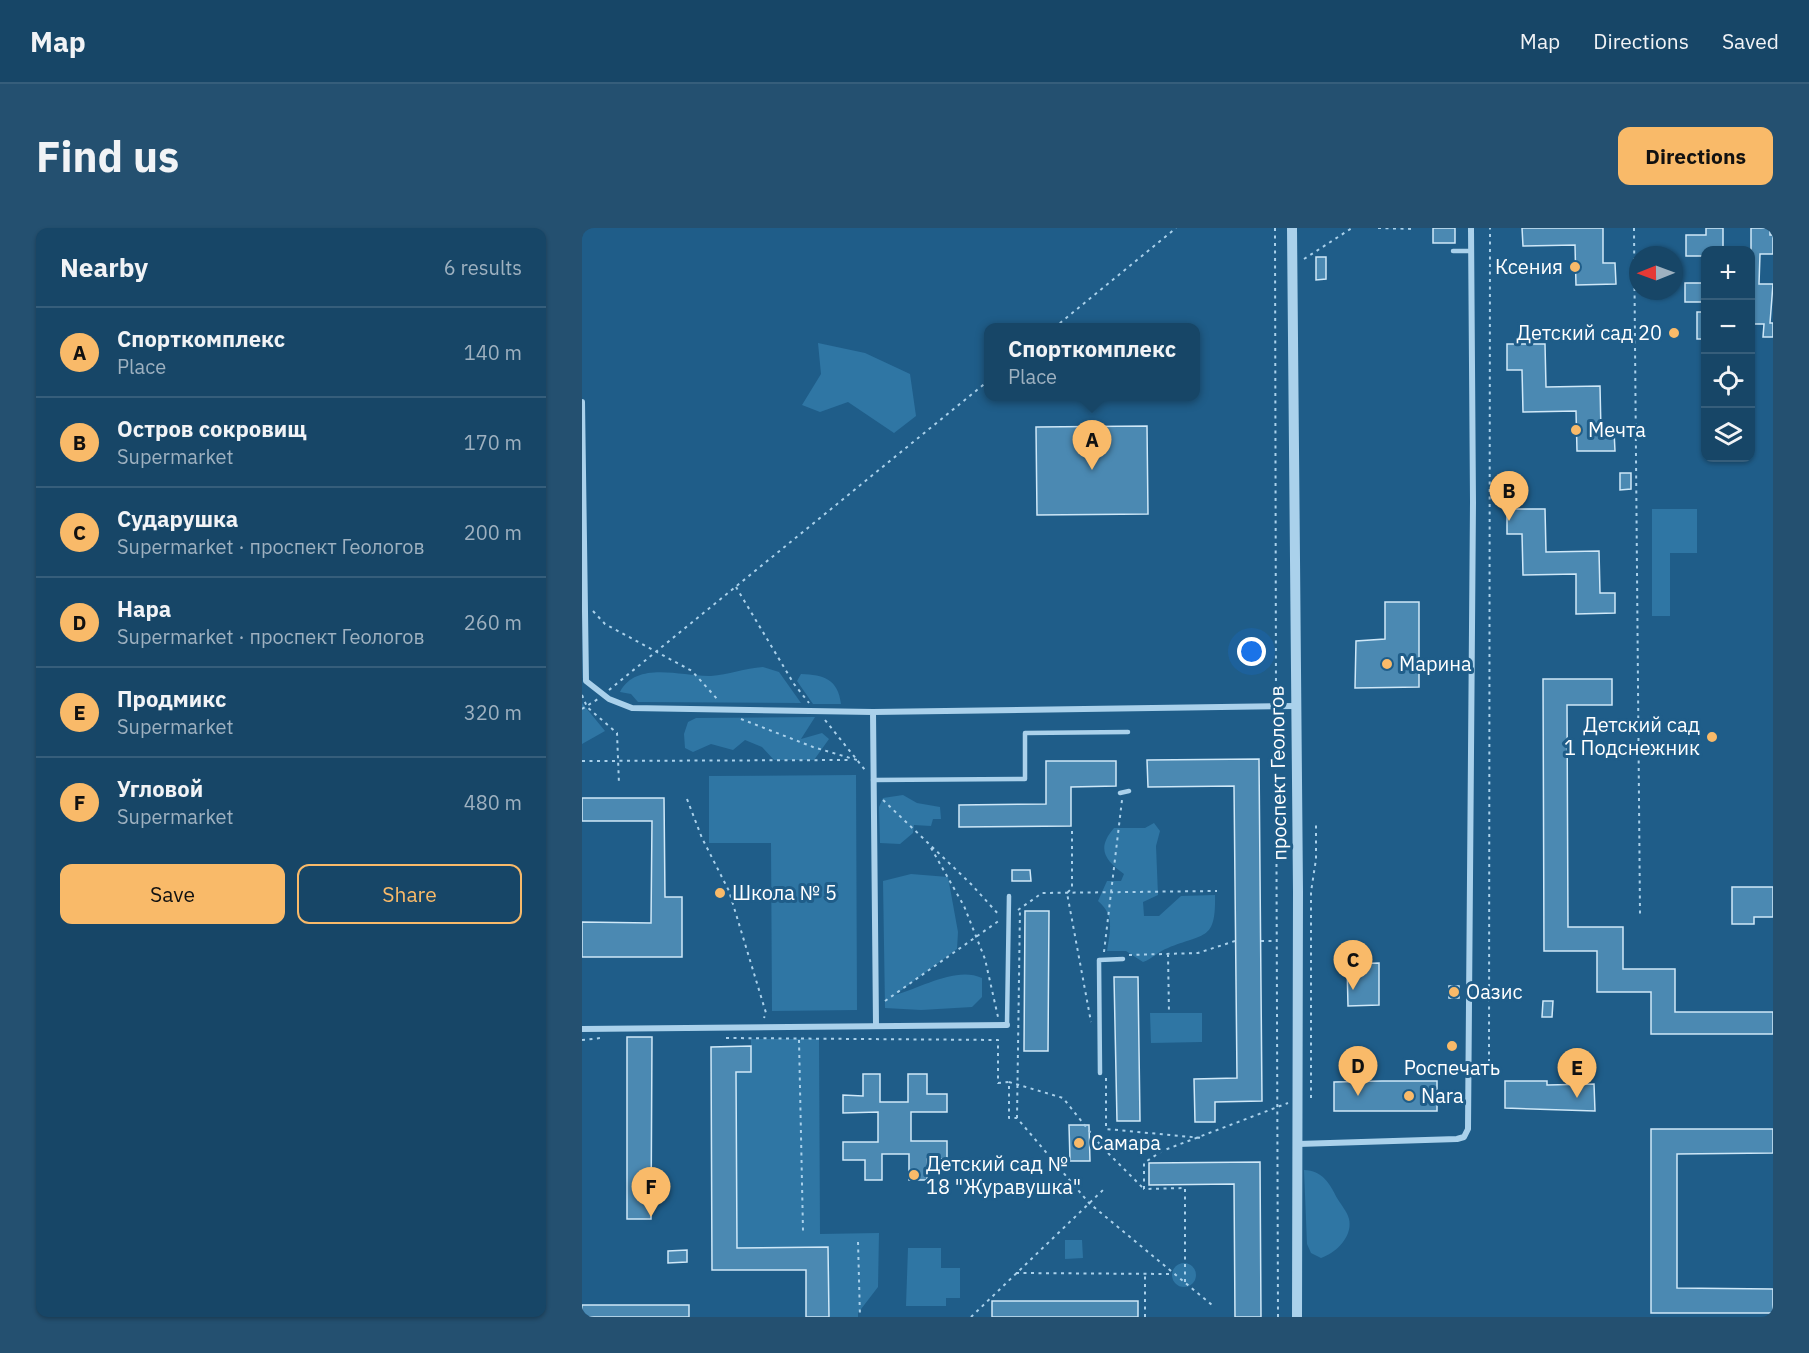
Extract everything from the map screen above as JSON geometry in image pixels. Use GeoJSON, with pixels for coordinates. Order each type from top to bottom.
{"type":"FeatureCollection","features":[{"type":"Feature","properties":{"kind":"street","name":"проспект Геологов"},"geometry":{"type":"LineString","coordinates":[[1292,228],[1298,891],[1297,1317]]}},
{"type":"Feature","properties":{"kind":"street"},"geometry":{"type":"LineString","coordinates":[[1298,1144],[1457,1139],[1464,1137],[1468,1129],[1473,502],[1471,228]]}},
{"type":"Feature","properties":{"kind":"street"},"geometry":{"type":"LineString","coordinates":[[582,402],[586,681],[603,694],[632,708],[873,712],[1295,706]]}},
{"type":"Feature","properties":{"kind":"street"},"geometry":{"type":"LineString","coordinates":[[873,712],[876,1024]]}},
{"type":"Feature","properties":{"kind":"street"},"geometry":{"type":"LineString","coordinates":[[582,1029],[876,1024],[1004,1025]]}},
{"type":"Feature","properties":{"kind":"lane"},"geometry":{"type":"LineString","coordinates":[[1454,251],[1471,250]]}},
{"type":"Feature","properties":{"kind":"lane"},"geometry":{"type":"LineString","coordinates":[[873,780],[1025,779],[1025,733],[1128,732]]}},
{"type":"Feature","properties":{"kind":"lane"},"geometry":{"type":"LineString","coordinates":[[1004,1025],[1008,896]]}},
{"type":"Feature","properties":{"kind":"lane"},"geometry":{"type":"LineString","coordinates":[[1103,1073],[1098,960],[1124,957]]}},
{"type":"Feature","properties":{"kind":"path"},"geometry":{"type":"LineString","coordinates":[[1059,323],[1176,228]]}},
{"type":"Feature","properties":{"kind":"path"},"geometry":{"type":"LineString","coordinates":[[1275,228],[1278,1317]]}},
{"type":"Feature","properties":{"kind":"path"},"geometry":{"type":"LineString","coordinates":[[1292,266],[1352,228]]}},
{"type":"Feature","properties":{"kind":"path"},"geometry":{"type":"LineString","coordinates":[[1378,228],[1415,229]]}},
{"type":"Feature","properties":{"kind":"path"},"geometry":{"type":"LineString","coordinates":[[1489,1062],[1490,228]]}},
{"type":"Feature","properties":{"kind":"path"},"geometry":{"type":"LineString","coordinates":[[1634,228],[1640,914]]}},
{"type":"Feature","properties":{"kind":"path"},"geometry":{"type":"LineString","coordinates":[[582,709],[736,587],[984,384]]}},
{"type":"Feature","properties":{"kind":"path"},"geometry":{"type":"LineString","coordinates":[[736,587],[794,684],[873,780],[881,796],[895,813],[971,884],[1002,918]]}},
{"type":"Feature","properties":{"kind":"path"},"geometry":{"type":"LineString","coordinates":[[584,602],[605,624],[692,671],[730,714],[769,731],[857,760]]}},
{"type":"Feature","properties":{"kind":"path"},"geometry":{"type":"LineString","coordinates":[[582,695],[587,707],[617,733],[619,784]]}},
{"type":"Feature","properties":{"kind":"path"},"geometry":{"type":"LineString","coordinates":[[582,761],[857,760]]}},
{"type":"Feature","properties":{"kind":"path"},"geometry":{"type":"LineString","coordinates":[[1104,960],[1124,792]]}},
{"type":"Feature","properties":{"kind":"path"},"geometry":{"type":"LineString","coordinates":[[687,799],[702,838],[729,891],[756,976],[766,1013],[764,1020],[768,1026]]}},
{"type":"Feature","properties":{"kind":"path"},"geometry":{"type":"LineString","coordinates":[[1311,1098],[1311,892],[1316,859],[1316,825]]}},
{"type":"Feature","properties":{"kind":"path"},"geometry":{"type":"LineString","coordinates":[[1067,893],[1072,888],[1072,831]]}},
{"type":"Feature","properties":{"kind":"path"},"geometry":{"type":"LineString","coordinates":[[929,845],[964,906],[985,959],[1004,1025]]}},
{"type":"Feature","properties":{"kind":"path"},"geometry":{"type":"LineString","coordinates":[[882,1003],[924,976],[1002,918],[1042,893],[1217,891]]}},
{"type":"Feature","properties":{"kind":"path"},"geometry":{"type":"LineString","coordinates":[[1067,893],[1092,1028]]}},
{"type":"Feature","properties":{"kind":"path"},"geometry":{"type":"LineString","coordinates":[[1020,908],[1017,1118],[1089,1203],[1212,1305]]}},
{"type":"Feature","properties":{"kind":"path"},"geometry":{"type":"LineString","coordinates":[[1124,957],[1198,953],[1235,941]]}},
{"type":"Feature","properties":{"kind":"path"},"geometry":{"type":"LineString","coordinates":[[1261,941],[1277,941]]}},
{"type":"Feature","properties":{"kind":"path"},"geometry":{"type":"LineString","coordinates":[[1168,954],[1169,1013]]}},
{"type":"Feature","properties":{"kind":"path"},"geometry":{"type":"LineString","coordinates":[[798,1026],[803,1231]]}},
{"type":"Feature","properties":{"kind":"path"},"geometry":{"type":"LineString","coordinates":[[582,1040],[603,1037]]}},
{"type":"Feature","properties":{"kind":"path"},"geometry":{"type":"LineString","coordinates":[[721,1037],[998,1040],[998,1083],[1009,1082],[1063,1098],[1102,1147],[1144,1189],[1185,1188],[1185,1282]]}},
{"type":"Feature","properties":{"kind":"path"},"geometry":{"type":"LineString","coordinates":[[1103,1073],[1106,1129],[1202,1138]]}},
{"type":"Feature","properties":{"kind":"path"},"geometry":{"type":"LineString","coordinates":[[1009,1082],[1010,1118],[1017,1118]]}},
{"type":"Feature","properties":{"kind":"path"},"geometry":{"type":"LineString","coordinates":[[1144,1189],[1143,1163],[1162,1151],[1202,1138],[1298,1100]]}},
{"type":"Feature","properties":{"kind":"path"},"geometry":{"type":"LineString","coordinates":[[971,1317],[1102,1190]]}},
{"type":"Feature","properties":{"kind":"path"},"geometry":{"type":"LineString","coordinates":[[858,1242],[860,1317]]}},
{"type":"Feature","properties":{"kind":"path"},"geometry":{"type":"LineString","coordinates":[[1016,1273],[1174,1274]]}},
{"type":"Feature","properties":{"kind":"path"},"geometry":{"type":"LineString","coordinates":[[1145,1274],[1145,1317]]}},
{"type":"Feature","properties":{"kind":"shaded area"},"geometry":{"type":"Polygon","coordinates":[[[818,343],[865,353],[910,374],[916,416],[894,433],[848,402],[820,412],[802,405],[821,374],[818,343]]]}},
{"type":"Feature","properties":{"kind":"shaded area"},"geometry":{"type":"Polygon","coordinates":[[[1652,509],[1697,509],[1697,553],[1670,553],[1670,616],[1652,616],[1652,509]]]}},
{"type":"Feature","properties":{"kind":"shaded area"},"geometry":{"type":"Polygon","coordinates":[[[763,667],[779,672],[801,703],[638,702],[631,694],[620,692],[637,676],[649,673],[711,676],[763,667]]]}},
{"type":"Feature","properties":{"kind":"shaded area"},"geometry":{"type":"Polygon","coordinates":[[[801,674],[823,677],[828,680],[837,689],[841,704],[813,704],[797,681],[801,674]]]}},
{"type":"Feature","properties":{"kind":"shaded area"},"geometry":{"type":"Polygon","coordinates":[[[582,703],[605,731],[582,744],[582,703]]]}},
{"type":"Feature","properties":{"kind":"shaded area"},"geometry":{"type":"Polygon","coordinates":[[[815,717],[801,739],[822,733],[829,739],[814,760],[774,760],[762,747],[745,740],[733,750],[711,744],[693,752],[685,748],[684,734],[688,722],[696,718],[815,717]]]}},
{"type":"Feature","properties":{"kind":"shaded area"},"geometry":{"type":"Polygon","coordinates":[[[856,775],[857,1010],[772,1011],[771,843],[709,843],[709,776],[856,775]]]}},
{"type":"Feature","properties":{"kind":"shaded area"},"geometry":{"type":"Polygon","coordinates":[[[903,795],[917,803],[940,807],[941,819],[933,819],[931,826],[914,825],[913,833],[900,844],[880,843],[879,807],[883,798],[903,795]]]}},
{"type":"Feature","properties":{"kind":"shaded area"},"geometry":{"type":"Polygon","coordinates":[[[1154,823],[1160,831],[1156,846],[1158,895],[1143,902],[1144,916],[1159,916],[1181,896],[1215,895],[1215,910],[1213,921],[1206,933],[1165,949],[1143,962],[1126,951],[1107,951],[1109,918],[1098,901],[1107,881],[1121,881],[1124,874],[1112,864],[1105,854],[1104,848],[1108,835],[1114,828],[1145,828],[1154,823]]]}},
{"type":"Feature","properties":{"kind":"shaded area"},"geometry":{"type":"Polygon","coordinates":[[[911,874],[948,877],[958,932],[957,949],[895,995],[938,979],[972,975],[982,978],[982,997],[972,1007],[921,1010],[885,1008],[883,881],[911,874]]]}},
{"type":"Feature","properties":{"kind":"shaded area"},"geometry":{"type":"Polygon","coordinates":[[[1150,1013],[1202,1013],[1202,1042],[1151,1043],[1150,1013]]]}},
{"type":"Feature","properties":{"kind":"shaded area"},"geometry":{"type":"Polygon","coordinates":[[[751,1039],[819,1039],[820,1234],[879,1233],[878,1287],[858,1313],[858,1317],[829,1317],[828,1247],[737,1248],[736,1072],[751,1071],[751,1039]]]}},
{"type":"Feature","properties":{"kind":"shaded area"},"geometry":{"type":"Polygon","coordinates":[[[1304,1170],[1316,1172],[1325,1179],[1349,1219],[1350,1226],[1346,1238],[1338,1248],[1321,1258],[1311,1253],[1307,1244],[1304,1170]]]}},
{"type":"Feature","properties":{"kind":"shaded area"},"geometry":{"type":"Polygon","coordinates":[[[1065,1240],[1082,1240],[1083,1258],[1065,1259],[1065,1240]]]}},
{"type":"Feature","properties":{"kind":"shaded area"},"geometry":{"type":"Polygon","coordinates":[[[908,1248],[941,1248],[941,1268],[960,1268],[960,1298],[946,1298],[946,1306],[906,1306],[908,1248]]]}},
{"type":"Feature","properties":{"kind":"shaded area"},"geometry":{"type":"Polygon","coordinates":[[[1184,1263],[1192,1267],[1196,1275],[1192,1283],[1184,1287],[1176,1283],[1172,1275],[1176,1267],[1184,1263]]]}},
{"type":"Feature","properties":{"kind":"building"},"geometry":{"type":"Polygon","coordinates":[[[1433,228],[1455,228],[1455,243],[1433,243],[1433,228]]]}},
{"type":"Feature","properties":{"kind":"building"},"geometry":{"type":"Polygon","coordinates":[[[1522,228],[1603,228],[1603,263],[1615,263],[1616,284],[1576,285],[1575,245],[1523,246],[1522,228]]]}},
{"type":"Feature","properties":{"kind":"building"},"geometry":{"type":"Polygon","coordinates":[[[1706,228],[1723,228],[1723,246],[1701,246],[1701,256],[1686,256],[1686,235],[1706,235],[1706,228]]]}},
{"type":"Feature","properties":{"kind":"building"},"geometry":{"type":"Polygon","coordinates":[[[1751,228],[1770,228],[1770,235],[1773,235],[1773,254],[1760,254],[1759,284],[1773,284],[1770,323],[1773,323],[1773,337],[1763,337],[1764,324],[1755,324],[1755,246],[1751,246],[1751,228]]]}},
{"type":"Feature","properties":{"kind":"building"},"geometry":{"type":"Polygon","coordinates":[[[1316,257],[1326,257],[1326,279],[1316,280],[1316,257]]]}},
{"type":"Feature","properties":{"kind":"building"},"geometry":{"type":"Polygon","coordinates":[[[1685,283],[1701,283],[1701,302],[1685,302],[1685,283]]]}},
{"type":"Feature","properties":{"kind":"building"},"geometry":{"type":"Polygon","coordinates":[[[1697,312],[1701,312],[1701,339],[1697,339],[1697,312]]]}},
{"type":"Feature","properties":{"kind":"building"},"geometry":{"type":"Polygon","coordinates":[[[1507,344],[1545,344],[1546,387],[1600,386],[1601,432],[1614,431],[1615,451],[1577,451],[1576,411],[1523,412],[1522,370],[1507,370],[1507,344]]]}},
{"type":"Feature","properties":{"kind":"building"},"geometry":{"type":"Polygon","coordinates":[[[1147,426],[1148,514],[1037,515],[1036,427],[1147,426]]]}},
{"type":"Feature","properties":{"kind":"building"},"geometry":{"type":"Polygon","coordinates":[[[1620,473],[1631,473],[1631,489],[1620,490],[1620,473]]]}},
{"type":"Feature","properties":{"kind":"building"},"geometry":{"type":"Polygon","coordinates":[[[1507,509],[1545,509],[1546,552],[1599,551],[1600,593],[1615,593],[1615,613],[1576,614],[1576,574],[1523,575],[1522,534],[1507,534],[1507,509]]]}},
{"type":"Feature","properties":{"kind":"building","name":"Марина"},"geometry":{"type":"Polygon","coordinates":[[[1385,602],[1419,602],[1419,687],[1355,688],[1356,641],[1385,639],[1385,602]]]}},
{"type":"Feature","properties":{"kind":"building"},"geometry":{"type":"Polygon","coordinates":[[[1543,679],[1612,679],[1612,705],[1567,705],[1568,927],[1623,927],[1623,969],[1675,969],[1675,1012],[1773,1012],[1773,1034],[1651,1034],[1651,992],[1597,992],[1597,951],[1544,951],[1543,679]]]}},
{"type":"Feature","properties":{"kind":"building"},"geometry":{"type":"Polygon","coordinates":[[[1259,759],[1262,1101],[1215,1102],[1215,1122],[1195,1122],[1194,1079],[1237,1078],[1234,786],[1148,787],[1147,760],[1259,759]]]}},
{"type":"Feature","properties":{"kind":"building"},"geometry":{"type":"Polygon","coordinates":[[[1046,761],[1116,761],[1116,786],[1071,787],[1071,826],[959,827],[959,805],[1046,804],[1046,761]]]}},
{"type":"Feature","properties":{"kind":"building"},"geometry":{"type":"Polygon","coordinates":[[[582,798],[664,798],[665,897],[682,897],[682,957],[582,957],[582,922],[651,923],[652,821],[582,821],[582,798]]]}},
{"type":"Feature","properties":{"kind":"building"},"geometry":{"type":"Polygon","coordinates":[[[1012,870],[1030,870],[1031,881],[1012,881],[1012,870]]]}},
{"type":"Feature","properties":{"kind":"building"},"geometry":{"type":"Polygon","coordinates":[[[1732,887],[1773,887],[1773,917],[1754,917],[1754,924],[1732,924],[1732,887]]]}},
{"type":"Feature","properties":{"kind":"building"},"geometry":{"type":"Polygon","coordinates":[[[1025,911],[1049,911],[1048,1051],[1024,1051],[1025,911]]]}},
{"type":"Feature","properties":{"kind":"building"},"geometry":{"type":"Polygon","coordinates":[[[1379,963],[1379,1005],[1348,1006],[1347,964],[1379,963]]]}},
{"type":"Feature","properties":{"kind":"building"},"geometry":{"type":"Polygon","coordinates":[[[1114,977],[1138,977],[1140,1121],[1117,1121],[1114,977]]]}},
{"type":"Feature","properties":{"kind":"building","name":"Оазис"},"geometry":{"type":"Polygon","coordinates":[[[1449,986],[1459,986],[1459,998],[1449,998],[1449,986]]]}},
{"type":"Feature","properties":{"kind":"building"},"geometry":{"type":"Polygon","coordinates":[[[1543,1001],[1553,1001],[1552,1017],[1542,1017],[1543,1001]]]}},
{"type":"Feature","properties":{"kind":"building"},"geometry":{"type":"Polygon","coordinates":[[[627,1037],[652,1037],[651,1219],[627,1219],[627,1037]]]}},
{"type":"Feature","properties":{"kind":"building"},"geometry":{"type":"Polygon","coordinates":[[[751,1046],[751,1072],[736,1072],[737,1248],[828,1247],[829,1317],[806,1317],[806,1270],[712,1270],[711,1047],[751,1046]]]}},
{"type":"Feature","properties":{"kind":"building"},"geometry":{"type":"Polygon","coordinates":[[[863,1074],[880,1074],[880,1102],[908,1102],[908,1074],[927,1074],[927,1094],[947,1094],[947,1112],[911,1112],[911,1141],[947,1141],[947,1159],[927,1159],[927,1180],[909,1180],[909,1154],[882,1154],[882,1180],[865,1180],[865,1160],[843,1160],[843,1142],[878,1142],[878,1112],[843,1113],[843,1095],[863,1096],[863,1074]]]}},
{"type":"Feature","properties":{"kind":"building"},"geometry":{"type":"Polygon","coordinates":[[[1437,1081],[1437,1111],[1334,1111],[1334,1082],[1437,1081]]]}},
{"type":"Feature","properties":{"kind":"building"},"geometry":{"type":"Polygon","coordinates":[[[1505,1081],[1547,1081],[1547,1085],[1594,1084],[1595,1111],[1505,1108],[1505,1081]]]}},
{"type":"Feature","properties":{"kind":"building","name":"Самара"},"geometry":{"type":"Polygon","coordinates":[[[1069,1125],[1089,1125],[1090,1161],[1070,1161],[1069,1125]]]}},
{"type":"Feature","properties":{"kind":"building"},"geometry":{"type":"Polygon","coordinates":[[[1651,1129],[1773,1129],[1773,1153],[1677,1154],[1677,1288],[1773,1289],[1773,1313],[1651,1313],[1651,1129]]]}},
{"type":"Feature","properties":{"kind":"building"},"geometry":{"type":"Polygon","coordinates":[[[1260,1162],[1261,1317],[1235,1317],[1234,1184],[1149,1185],[1149,1163],[1260,1162]]]}},
{"type":"Feature","properties":{"kind":"building"},"geometry":{"type":"Polygon","coordinates":[[[687,1250],[687,1262],[668,1263],[668,1251],[687,1250]]]}},
{"type":"Feature","properties":{"kind":"building"},"geometry":{"type":"Polygon","coordinates":[[[992,1301],[1138,1301],[1138,1317],[992,1317],[992,1301]]]}},
{"type":"Feature","properties":{"kind":"building"},"geometry":{"type":"Polygon","coordinates":[[[582,1305],[689,1305],[689,1317],[582,1317],[582,1305]]]}},
{"type":"Feature","properties":{"kind":"place","name":"Ксения"},"geometry":{"type":"Point","coordinates":[1575,267]}},
{"type":"Feature","properties":{"kind":"place","name":"Детский сад 20"},"geometry":{"type":"Point","coordinates":[1674,333]}},
{"type":"Feature","properties":{"kind":"place","name":"Мечта"},"geometry":{"type":"Point","coordinates":[1576,430]}},
{"type":"Feature","properties":{"kind":"place","name":"Спорткомплекс"},"geometry":{"type":"Point","coordinates":[1092,470]}},
{"type":"Feature","properties":{"kind":"place","name":"Остров сокровищ"},"geometry":{"type":"Point","coordinates":[1509,521]}},
{"type":"Feature","properties":{"kind":"place","name":"Марина"},"geometry":{"type":"Point","coordinates":[1387,664]}},
{"type":"Feature","properties":{"kind":"place","name":"Детский сад 1 Подснежник"},"geometry":{"type":"Point","coordinates":[1712,737]}},
{"type":"Feature","properties":{"kind":"place","name":"Школа № 5"},"geometry":{"type":"Point","coordinates":[720,893]}},
{"type":"Feature","properties":{"kind":"place","name":"Сударушка"},"geometry":{"type":"Point","coordinates":[1353,990]}},
{"type":"Feature","properties":{"kind":"place","name":"Оазис"},"geometry":{"type":"Point","coordinates":[1454,992]}},
{"type":"Feature","properties":{"kind":"place","name":"Роспечать"},"geometry":{"type":"Point","coordinates":[1452,1046]}},
{"type":"Feature","properties":{"kind":"place","name":"Нара"},"geometry":{"type":"Point","coordinates":[1358,1096]}},
{"type":"Feature","properties":{"kind":"place","name":"Nara"},"geometry":{"type":"Point","coordinates":[1409,1096]}},
{"type":"Feature","properties":{"kind":"place","name":"Продмикс"},"geometry":{"type":"Point","coordinates":[1577,1098]}},
{"type":"Feature","properties":{"kind":"place","name":"Самара"},"geometry":{"type":"Point","coordinates":[1079,1143]}},
{"type":"Feature","properties":{"kind":"place","name":"Детский сад № 18 \"Журавушка\""},"geometry":{"type":"Point","coordinates":[914,1175]}},
{"type":"Feature","properties":{"kind":"place","name":"Угловой"},"geometry":{"type":"Point","coordinates":[651,1217]}}]}
